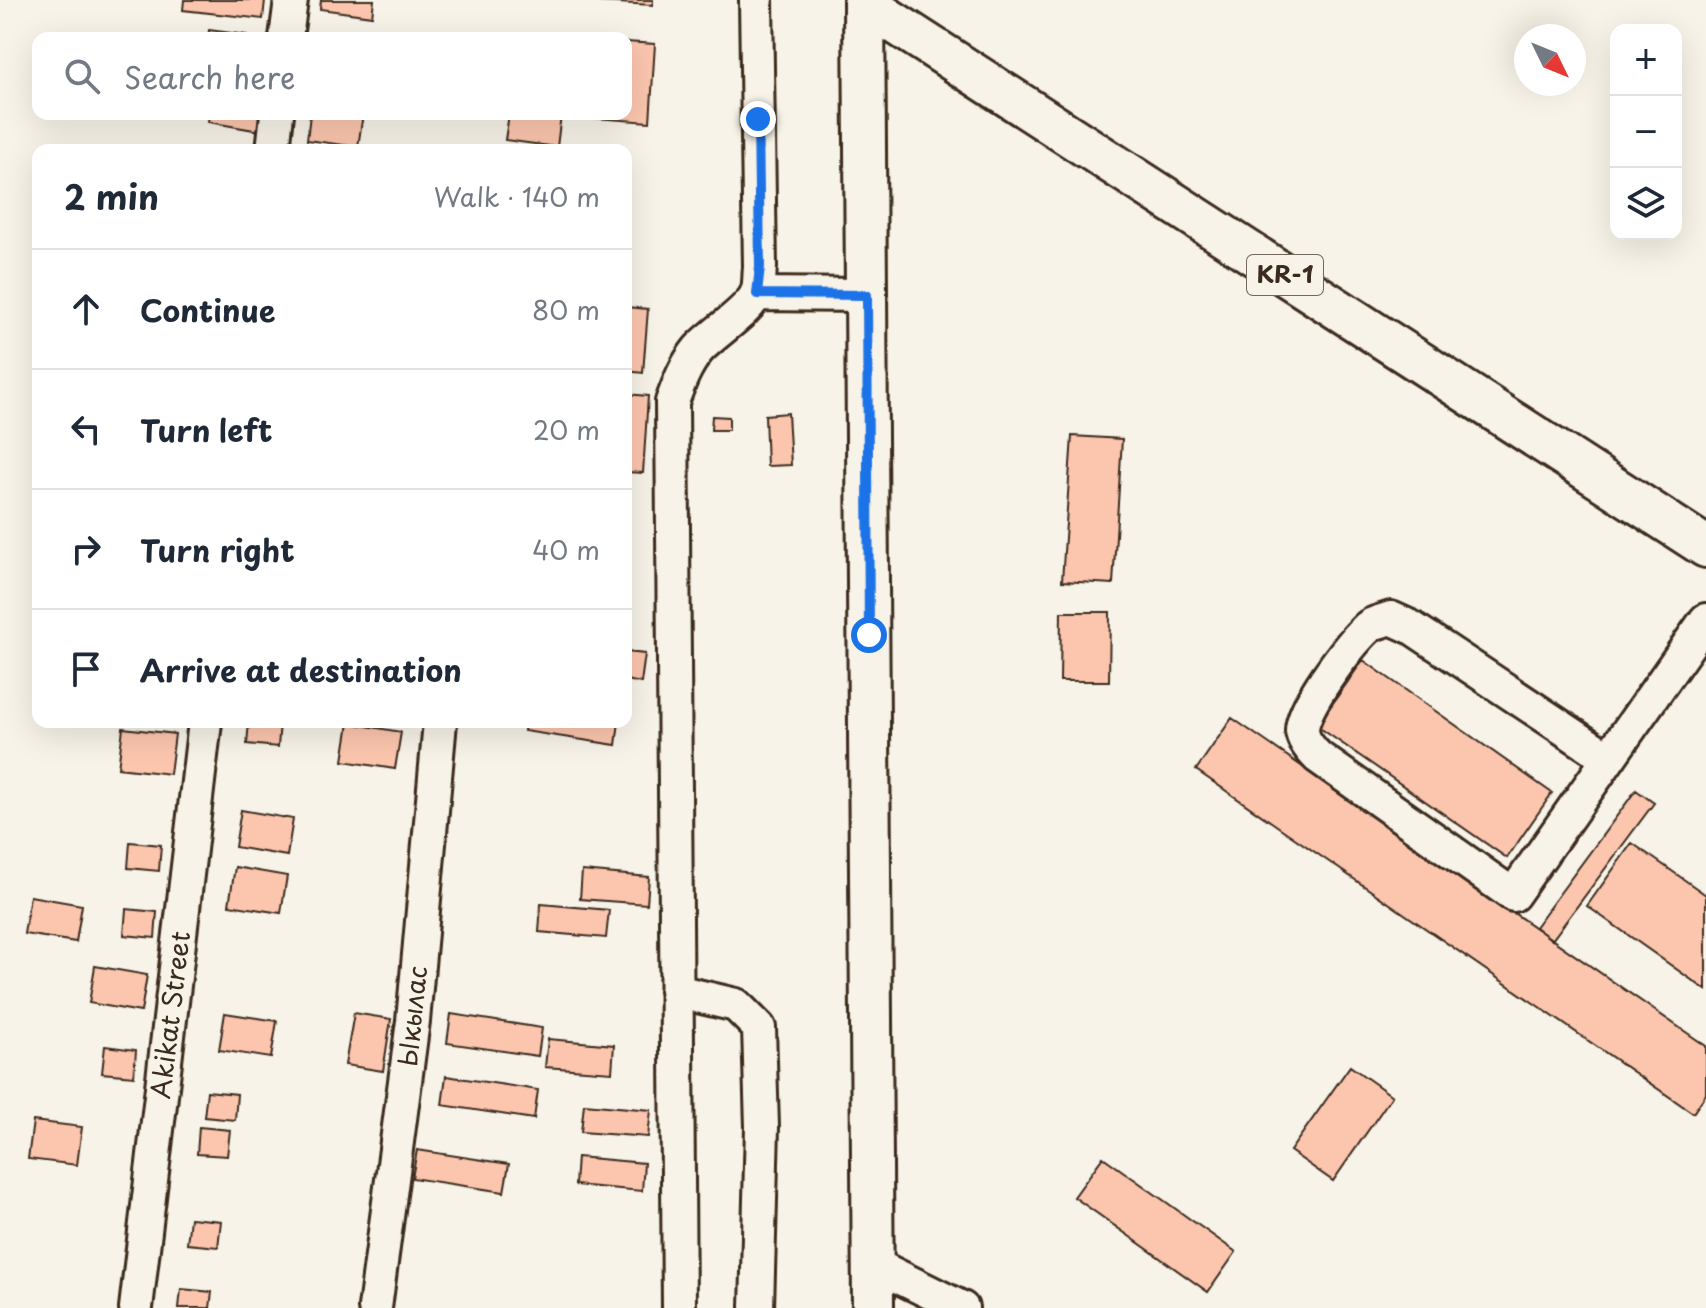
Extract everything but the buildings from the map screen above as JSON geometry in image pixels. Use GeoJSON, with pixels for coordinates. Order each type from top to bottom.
{"type":"FeatureCollection","features":[{"type":"Feature","properties":{"kind":"main road"},"geometry":{"type":"LineString","coordinates":[[864,2],[873,1308]]}},
{"type":"Feature","properties":{"kind":"main road","name":"KR-1"},"geometry":{"type":"LineString","coordinates":[[864,2],[1706,547]]}},
{"type":"Feature","properties":{"kind":"street"},"geometry":{"type":"LineString","coordinates":[[287,32],[291,0]]}},
{"type":"Feature","properties":{"kind":"street"},"geometry":{"type":"LineString","coordinates":[[679,1308],[672,402],[682,374],[699,349],[744,310],[757,294],[760,267],[756,0]]}},
{"type":"Feature","properties":{"kind":"street"},"geometry":{"type":"LineString","coordinates":[[274,144],[276,120]]}},
{"type":"Feature","properties":{"kind":"street"},"geometry":{"type":"LineString","coordinates":[[757,294],[867,295]]}},
{"type":"Feature","properties":{"kind":"street"},"geometry":{"type":"LineString","coordinates":[[1608,758],[1411,627],[1391,618],[1371,625],[1352,646],[1325,681],[1305,716],[1302,732],[1308,746],[1318,757],[1513,895],[1706,620]]}},
{"type":"Feature","properties":{"kind":"street","name":"Akikat Street"},"geometry":{"type":"LineString","coordinates":[[136,1308],[204,728]]}},
{"type":"Feature","properties":{"kind":"street","name":"Ыкылас"},"geometry":{"type":"LineString","coordinates":[[375,1308],[413,1021],[439,728]]}},
{"type":"Feature","properties":{"kind":"street"},"geometry":{"type":"LineString","coordinates":[[676,991],[736,1005],[759,1028],[762,1127],[757,1308]]}},
{"type":"Feature","properties":{"kind":"street"},"geometry":{"type":"LineString","coordinates":[[873,1264],[962,1308]]}},
{"type":"Feature","properties":{"kind":"route"},"geometry":{"type":"LineString","coordinates":[[758,119],[760,267],[757,294],[867,295],[869,635]]}}]}
